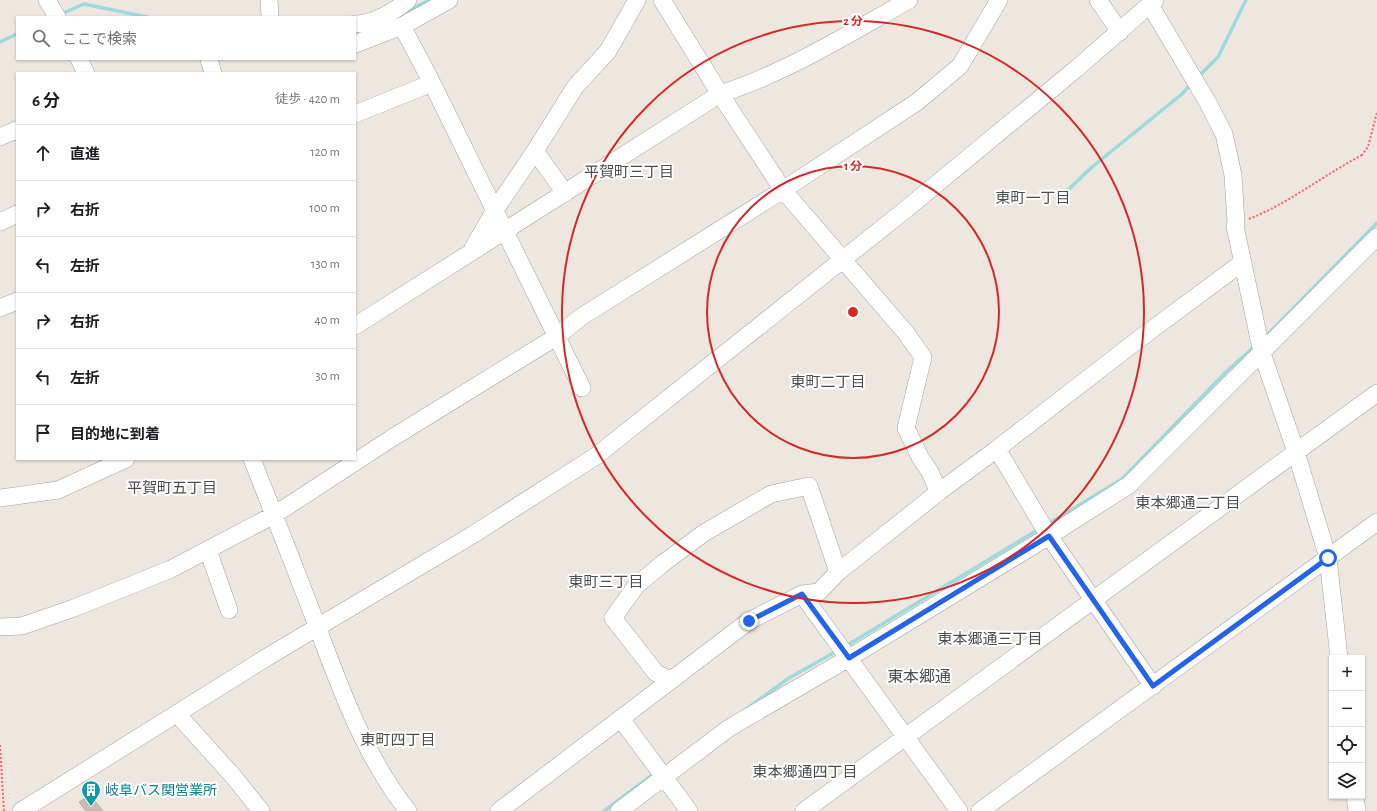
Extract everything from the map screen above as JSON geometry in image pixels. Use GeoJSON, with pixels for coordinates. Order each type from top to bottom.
{"type":"FeatureCollection","features":[{"type":"Feature","properties":{"kind":"street"},"geometry":{"type":"LineString","coordinates":[[47,0],[58,16]]}},
{"type":"Feature","properties":{"kind":"street"},"geometry":{"type":"LineString","coordinates":[[56,0],[59,16]]}},
{"type":"Feature","properties":{"kind":"street"},"geometry":{"type":"LineString","coordinates":[[269,0],[270,16]]}},
{"type":"Feature","properties":{"kind":"street"},"geometry":{"type":"LineString","coordinates":[[356,44],[402,26],[449,0]]}},
{"type":"Feature","properties":{"kind":"street"},"geometry":{"type":"LineString","coordinates":[[471,251],[495,210],[535,151],[575,87],[608,51],[637,0]]}},
{"type":"Feature","properties":{"kind":"street"},"geometry":{"type":"LineString","coordinates":[[662,0],[720,94],[783,190],[906,333],[923,357],[906,428],[920,457],[930,472],[936,486],[940,490]]}},
{"type":"Feature","properties":{"kind":"street"},"geometry":{"type":"LineString","coordinates":[[356,325],[720,94],[744,87],[791,64],[909,0]]}},
{"type":"Feature","properties":{"kind":"street"},"geometry":{"type":"LineString","coordinates":[[0,627],[22,626],[74,608],[171,570],[274,515],[392,438],[556,337],[581,317],[783,190],[917,102],[960,66],[999,0]]}},
{"type":"Feature","properties":{"kind":"street"},"geometry":{"type":"LineString","coordinates":[[1098,0],[1120,32]]}},
{"type":"Feature","properties":{"kind":"street"},"geometry":{"type":"LineString","coordinates":[[21,811],[317,627],[474,534],[596,456],[905,210],[1120,32],[1152,2],[1224,134],[1233,175],[1236,224],[1261,352],[1296,452],[1328,558],[1339,655]]}},
{"type":"Feature","properties":{"kind":"street"},"geometry":{"type":"LineString","coordinates":[[356,24],[365,24],[398,3]]}},
{"type":"Feature","properties":{"kind":"street"},"geometry":{"type":"LineString","coordinates":[[402,26],[432,83],[582,388]]}},
{"type":"Feature","properties":{"kind":"street"},"geometry":{"type":"LineString","coordinates":[[80,60],[86,72]]}},
{"type":"Feature","properties":{"kind":"street"},"geometry":{"type":"LineString","coordinates":[[209,60],[213,72]]}},
{"type":"Feature","properties":{"kind":"street"},"geometry":{"type":"LineString","coordinates":[[356,114],[432,83]]}},
{"type":"Feature","properties":{"kind":"street"},"geometry":{"type":"LineString","coordinates":[[0,137],[16,130]]}},
{"type":"Feature","properties":{"kind":"street"},"geometry":{"type":"LineString","coordinates":[[535,151],[565,193]]}},
{"type":"Feature","properties":{"kind":"street"},"geometry":{"type":"LineString","coordinates":[[0,222],[16,214]]}},
{"type":"Feature","properties":{"kind":"street"},"geometry":{"type":"LineString","coordinates":[[618,811],[729,728],[849,658],[1049,536],[1129,485],[1377,237]]}},
{"type":"Feature","properties":{"kind":"street"},"geometry":{"type":"LineString","coordinates":[[499,811],[749,621],[802,594],[819,592],[838,572],[940,490],[997,449],[1139,338],[1243,262]]}},
{"type":"Feature","properties":{"kind":"street"},"geometry":{"type":"LineString","coordinates":[[0,308],[16,301]]}},
{"type":"Feature","properties":{"kind":"street"},"geometry":{"type":"LineString","coordinates":[[804,811],[1377,393]]}},
{"type":"Feature","properties":{"kind":"street"},"geometry":{"type":"LineString","coordinates":[[997,449],[1049,536],[1153,686]]}},
{"type":"Feature","properties":{"kind":"street"},"geometry":{"type":"LineString","coordinates":[[0,498],[58,490],[124,460]]}},
{"type":"Feature","properties":{"kind":"street"},"geometry":{"type":"LineString","coordinates":[[252,460],[332,667],[369,751],[390,789],[408,811]]}},
{"type":"Feature","properties":{"kind":"street"},"geometry":{"type":"LineString","coordinates":[[670,680],[656,673],[613,618],[636,586],[662,564],[704,533],[771,494],[809,486],[838,572]]}},
{"type":"Feature","properties":{"kind":"street"},"geometry":{"type":"LineString","coordinates":[[980,811],[1377,522]]}},
{"type":"Feature","properties":{"kind":"street"},"geometry":{"type":"LineString","coordinates":[[208,550],[229,610]]}},
{"type":"Feature","properties":{"kind":"street"},"geometry":{"type":"LineString","coordinates":[[802,594],[959,811]]}},
{"type":"Feature","properties":{"kind":"street"},"geometry":{"type":"LineString","coordinates":[[177,714],[261,811]]}},
{"type":"Feature","properties":{"kind":"street"},"geometry":{"type":"LineString","coordinates":[[621,719],[689,811]]}},
{"type":"Feature","properties":{"kind":"street"},"geometry":{"type":"LineString","coordinates":[[1355,799],[1357,811]]}},
{"type":"Feature","properties":{"kind":"path"},"geometry":{"type":"LineString","coordinates":[[1236,224],[1268,211],[1328,173],[1362,155],[1361,156],[1368,147],[1377,112]]}},
{"type":"Feature","properties":{"kind":"path"},"geometry":{"type":"LineString","coordinates":[[0,745],[4,811]]}},
{"type":"Feature","properties":{"kind":"building","name":"岐阜バス関営業所"},"geometry":{"type":"Polygon","coordinates":[[[90,795],[103,811],[86,811],[79,802],[90,795]]]}},
{"type":"Feature","properties":{"kind":"waterway"},"geometry":{"type":"LineString","coordinates":[[407,11],[430,0]]}},
{"type":"Feature","properties":{"kind":"waterway"},"geometry":{"type":"LineString","coordinates":[[1198,77],[1218,57],[1246,0]]}},
{"type":"Feature","properties":{"kind":"waterway"},"geometry":{"type":"LineString","coordinates":[[61,14],[84,4],[142,16]]}},
{"type":"Feature","properties":{"kind":"waterway"},"geometry":{"type":"LineString","coordinates":[[0,42],[16,34]]}},
{"type":"Feature","properties":{"kind":"waterway"},"geometry":{"type":"LineString","coordinates":[[1061,194],[1066,192],[1092,167],[1182,94],[1191,84]]}},
{"type":"Feature","properties":{"kind":"waterway"},"geometry":{"type":"LineString","coordinates":[[1265,337],[1377,223]]}},
{"type":"Feature","properties":{"kind":"waterway"},"geometry":{"type":"LineString","coordinates":[[1048,524],[1122,479],[1226,372],[1256,345]]}},
{"type":"Feature","properties":{"kind":"waterway"},"geometry":{"type":"LineString","coordinates":[[846,646],[1039,529]]}},
{"type":"Feature","properties":{"kind":"waterway"},"geometry":{"type":"LineString","coordinates":[[745,710],[789,678],[837,651]]}},
{"type":"Feature","properties":{"kind":"waterway"},"geometry":{"type":"LineString","coordinates":[[604,811],[655,773]]}},
{"type":"Feature","properties":{"kind":"place","name":"岐阜バス関営業所"},"geometry":{"type":"Point","coordinates":[91,807]}},
{"type":"Feature","properties":{"kind":"district","name":"平賀町三丁目"},"geometry":{"type":"Point","coordinates":[629,172]}},
{"type":"Feature","properties":{"kind":"district","name":"東町一丁目"},"geometry":{"type":"Point","coordinates":[1033,198]}},
{"type":"Feature","properties":{"kind":"district","name":"東町二丁目"},"geometry":{"type":"Point","coordinates":[828,382]}},
{"type":"Feature","properties":{"kind":"district","name":"平賀町五丁目"},"geometry":{"type":"Point","coordinates":[172,488]}},
{"type":"Feature","properties":{"kind":"district","name":"東本郷通二丁目"},"geometry":{"type":"Point","coordinates":[1188,503]}},
{"type":"Feature","properties":{"kind":"district","name":"東町三丁目"},"geometry":{"type":"Point","coordinates":[606,582]}},
{"type":"Feature","properties":{"kind":"district","name":"東本郷通三丁目"},"geometry":{"type":"Point","coordinates":[990,639]}},
{"type":"Feature","properties":{"kind":"district","name":"東本郷通"},"geometry":{"type":"Point","coordinates":[919,676]}},
{"type":"Feature","properties":{"kind":"district","name":"東町四丁目"},"geometry":{"type":"Point","coordinates":[398,740]}},
{"type":"Feature","properties":{"kind":"district","name":"東本郷通四丁目"},"geometry":{"type":"Point","coordinates":[805,772]}},
{"type":"Feature","properties":{"kind":"route"},"geometry":{"type":"LineString","coordinates":[[749,621],[802,594],[849,658],[1049,536],[1153,686],[1328,558]]}}]}
